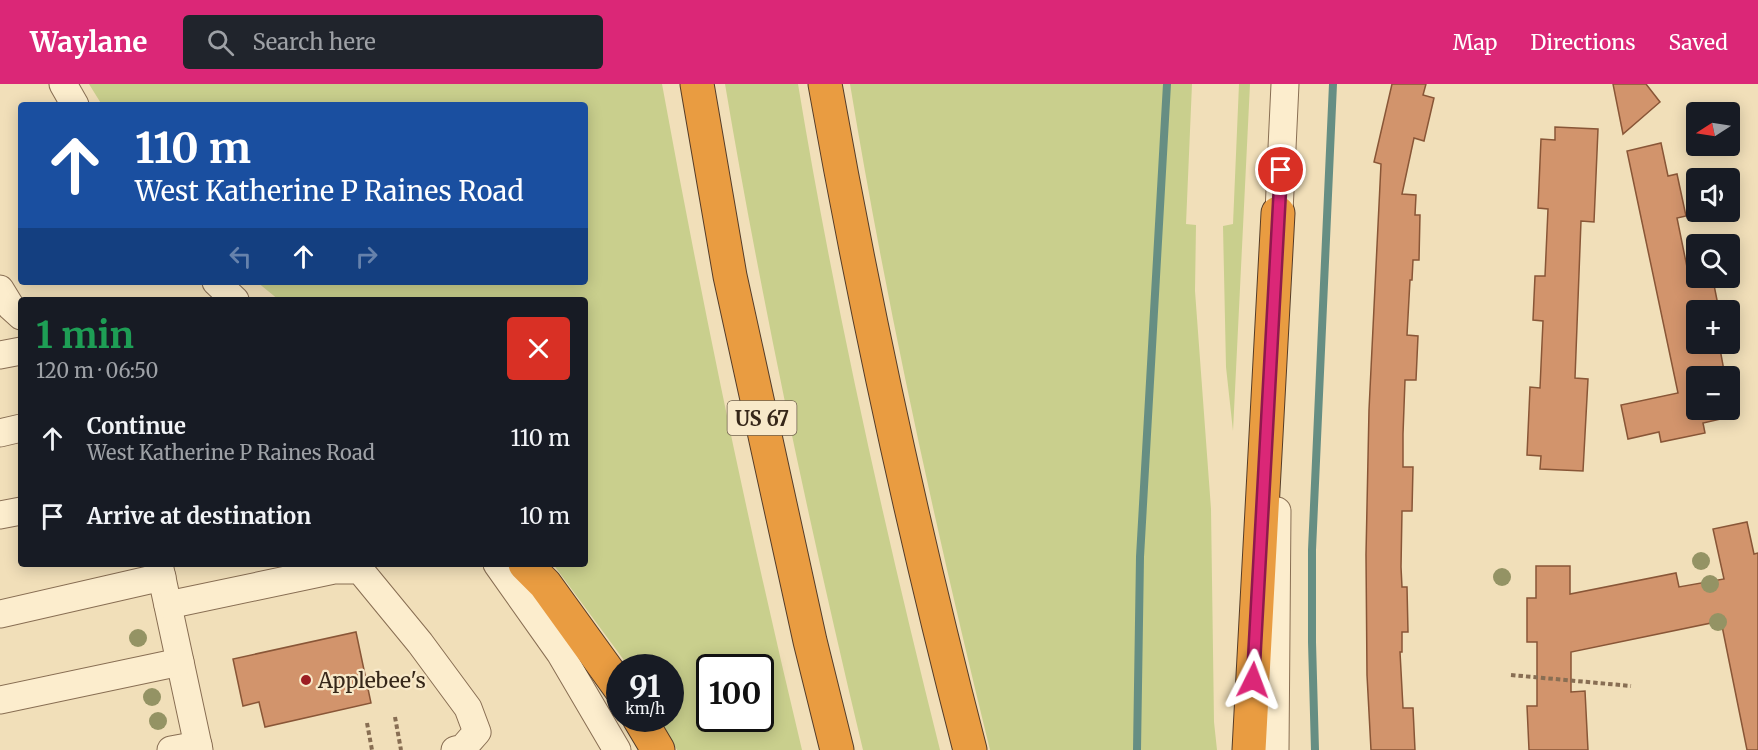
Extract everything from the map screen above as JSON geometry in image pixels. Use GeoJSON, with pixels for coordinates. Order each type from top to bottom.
{"type":"FeatureCollection","features":[{"type":"Feature","properties":{"kind":"highway","name":"US 67"},"geometry":{"type":"LineString","coordinates":[[698,84],[730,276],[808,630],[837,750]]}},
{"type":"Feature","properties":{"kind":"highway"},"geometry":{"type":"LineString","coordinates":[[825,84],[923,564],[970,750]]}},
{"type":"Feature","properties":{"kind":"highway"},"geometry":{"type":"LineString","coordinates":[[831,84],[836,142]]}},
{"type":"Feature","properties":{"kind":"highway"},"geometry":{"type":"LineString","coordinates":[[1249,750],[1278,213]]}},
{"type":"Feature","properties":{"kind":"highway"},"geometry":{"type":"LineString","coordinates":[[528,567],[545,584],[606,669]]}},
{"type":"Feature","properties":{"kind":"highway"},"geometry":{"type":"LineString","coordinates":[[647,732],[658,750]]}},
{"type":"Feature","properties":{"kind":"street"},"geometry":{"type":"LineString","coordinates":[[63,84],[73,102]]}},
{"type":"Feature","properties":{"kind":"street"},"geometry":{"type":"LineString","coordinates":[[1275,750],[1278,213],[1285,84]]}},
{"type":"Feature","properties":{"kind":"street"},"geometry":{"type":"LineString","coordinates":[[219,285],[232,297]]}},
{"type":"Feature","properties":{"kind":"street"},"geometry":{"type":"LineString","coordinates":[[0,289],[11,307],[18,313]]}},
{"type":"Feature","properties":{"kind":"street"},"geometry":{"type":"LineString","coordinates":[[0,355],[18,352]]}},
{"type":"Feature","properties":{"kind":"street"},"geometry":{"type":"LineString","coordinates":[[0,433],[18,429]]}},
{"type":"Feature","properties":{"kind":"street"},"geometry":{"type":"LineString","coordinates":[[0,516],[18,512]]}},
{"type":"Feature","properties":{"kind":"street"},"geometry":{"type":"LineString","coordinates":[[499,567],[560,653],[617,750]]}},
{"type":"Feature","properties":{"kind":"street"},"geometry":{"type":"LineString","coordinates":[[168,605],[333,570],[360,570],[420,643],[468,708],[477,732],[464,748],[455,750]]}},
{"type":"Feature","properties":{"kind":"street"},"geometry":{"type":"LineString","coordinates":[[0,614],[161,571],[198,747],[171,750]]}},
{"type":"Feature","properties":{"kind":"street"},"geometry":{"type":"LineString","coordinates":[[0,700],[180,662]]}},
{"type":"Feature","properties":{"kind":"path"},"geometry":{"type":"LineString","coordinates":[[1511,675],[1631,686]]}},
{"type":"Feature","properties":{"kind":"path"},"geometry":{"type":"LineString","coordinates":[[394,717],[401,750]]}},
{"type":"Feature","properties":{"kind":"path"},"geometry":{"type":"LineString","coordinates":[[367,723],[372,750]]}},
{"type":"Feature","properties":{"kind":"green space"},"geometry":{"type":"Polygon","coordinates":[[[89,84],[662,84],[727,418],[802,750],[677,750],[667,732],[684,732],[684,654],[619,654],[555,567],[588,567],[588,297],[275,297],[261,285],[588,285],[588,102],[100,102],[89,84]]]}},
{"type":"Feature","properties":{"kind":"green space"},"geometry":{"type":"Polygon","coordinates":[[[725,84],[798,84],[828,252],[862,418],[940,750],[863,750],[788,418],[725,84]]]}},
{"type":"Feature","properties":{"kind":"green space"},"geometry":{"type":"Polygon","coordinates":[[[850,84],[1192,84],[1186,224],[1196,225],[1195,291],[1211,509],[1214,722],[1217,750],[990,750],[914,418],[880,252],[850,84]]]}},
{"type":"Feature","properties":{"kind":"green space"},"geometry":{"type":"Polygon","coordinates":[[[1239,84],[1250,84],[1233,431],[1226,367],[1223,226],[1233,224],[1239,84]]]}},
{"type":"Feature","properties":{"kind":"building"},"geometry":{"type":"Polygon","coordinates":[[[1392,84],[1426,84],[1423,95],[1434,98],[1424,141],[1414,138],[1402,194],[1416,195],[1415,215],[1420,215],[1419,260],[1413,260],[1407,335],[1418,336],[1416,380],[1405,380],[1403,467],[1413,467],[1412,511],[1402,511],[1401,567],[1402,587],[1407,587],[1408,632],[1402,632],[1402,652],[1400,652],[1403,708],[1413,708],[1415,750],[1371,750],[1367,675],[1366,555],[1369,410],[1381,164],[1374,162],[1392,84]]]}},
{"type":"Feature","properties":{"kind":"building"},"geometry":{"type":"Polygon","coordinates":[[[1613,84],[1646,84],[1660,102],[1623,134],[1613,84]]]}},
{"type":"Feature","properties":{"kind":"building"},"geometry":{"type":"Polygon","coordinates":[[[1555,127],[1598,129],[1594,222],[1581,221],[1575,378],[1588,379],[1583,471],[1540,469],[1541,456],[1527,455],[1530,387],[1540,388],[1543,321],[1533,320],[1535,276],[1545,276],[1548,209],[1538,208],[1541,139],[1555,140],[1555,127]]]}},
{"type":"Feature","properties":{"kind":"building"},"geometry":{"type":"Polygon","coordinates":[[[1661,143],[1668,176],[1677,174],[1686,216],[1677,218],[1686,262],[1686,288],[1715,288],[1717,300],[1686,300],[1686,354],[1721,354],[1723,366],[1686,366],[1686,420],[1716,420],[1703,423],[1705,433],[1661,442],[1659,432],[1628,439],[1621,405],[1678,393],[1627,151],[1661,143]]]}},
{"type":"Feature","properties":{"kind":"building"},"geometry":{"type":"Polygon","coordinates":[[[1747,522],[1754,554],[1758,553],[1758,750],[1747,750],[1721,621],[1571,652],[1571,692],[1585,691],[1588,750],[1529,750],[1527,706],[1537,706],[1537,642],[1527,642],[1527,598],[1536,598],[1536,566],[1570,566],[1570,594],[1676,573],[1679,587],[1724,579],[1713,529],[1747,522]]]}},
{"type":"Feature","properties":{"kind":"building","name":"Applebee's"},"geometry":{"type":"Polygon","coordinates":[[[356,632],[371,703],[265,727],[259,702],[243,706],[233,659],[356,632]]]}},
{"type":"Feature","properties":{"kind":"waterway"},"geometry":{"type":"LineString","coordinates":[[1137,750],[1140,557],[1167,84]]}},
{"type":"Feature","properties":{"kind":"waterway"},"geometry":{"type":"LineString","coordinates":[[1315,750],[1312,550],[1333,84]]}},
{"type":"Feature","properties":{"kind":"place","name":"Applebee's"},"geometry":{"type":"Point","coordinates":[306,680]}},
{"type":"Feature","properties":{"kind":"route"},"geometry":{"type":"LineString","coordinates":[[1253,680],[1281,170]]}}]}
